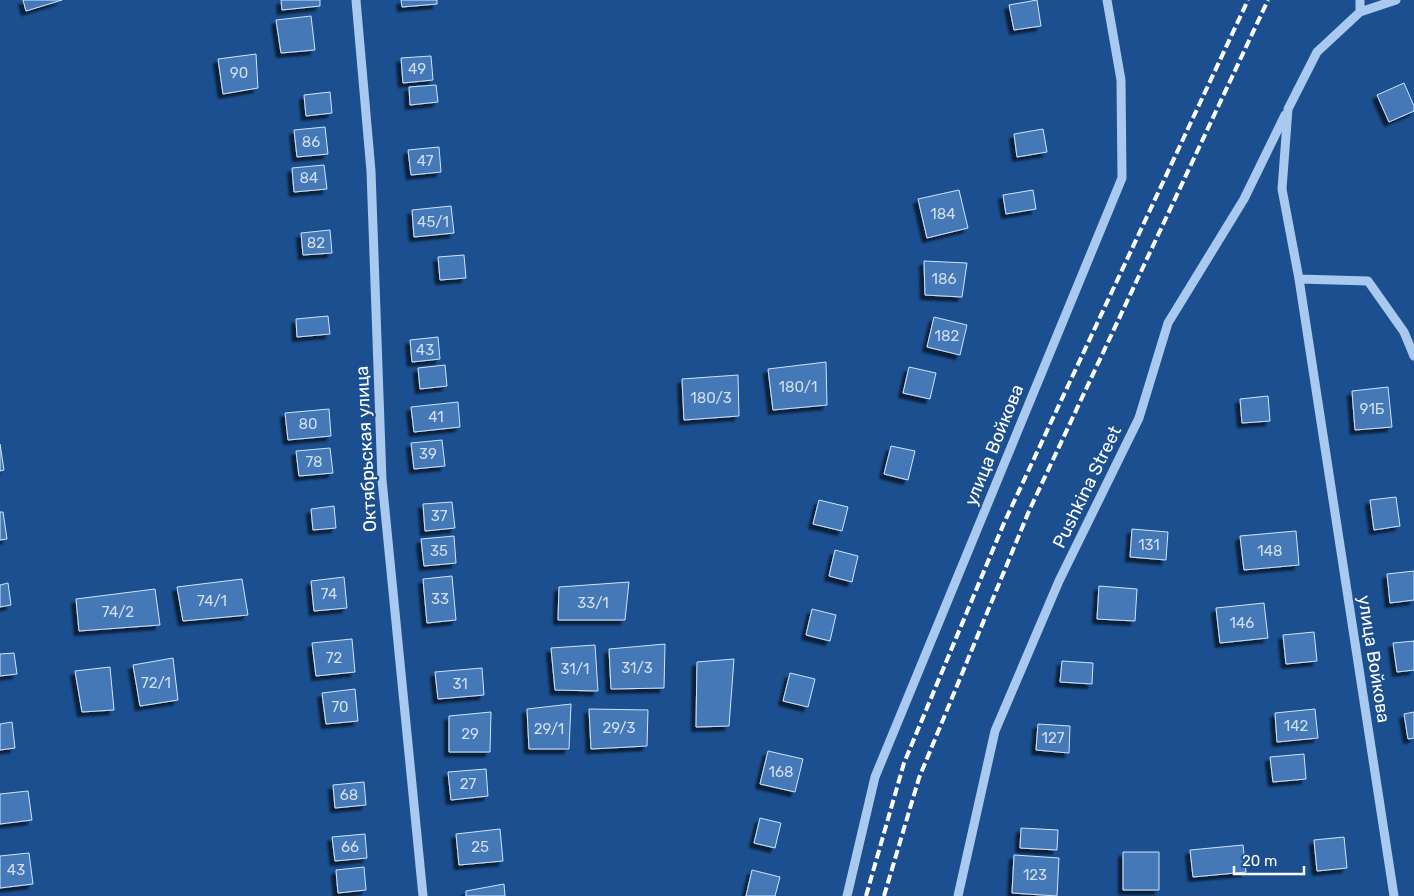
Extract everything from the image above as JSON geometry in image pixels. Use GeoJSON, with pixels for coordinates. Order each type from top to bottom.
{"type":"FeatureCollection","features":[{"type":"Feature","properties":{"kind":"street","name":"Октябрьская улица"},"geometry":{"type":"LineString","coordinates":[[356,0],[371,171],[382,480],[423,896]]}},
{"type":"Feature","properties":{"kind":"street","name":"улица Войкова"},"geometry":{"type":"LineString","coordinates":[[847,896],[874,777],[1122,178],[1121,80],[1107,0]]}},
{"type":"Feature","properties":{"kind":"street"},"geometry":{"type":"LineString","coordinates":[[1360,0],[1360,12],[1396,0]]}},
{"type":"Feature","properties":{"kind":"street","name":"Pushkina Street"},"geometry":{"type":"LineString","coordinates":[[958,896],[995,731],[1059,581],[1139,418],[1168,323],[1244,198],[1317,52],[1360,12]]}},
{"type":"Feature","properties":{"kind":"street","name":"улица Войкова"},"geometry":{"type":"LineString","coordinates":[[1288,109],[1282,189],[1299,279],[1394,896]]}},
{"type":"Feature","properties":{"kind":"street"},"geometry":{"type":"LineString","coordinates":[[1299,279],[1368,281],[1404,332],[1414,356]]}},
{"type":"Feature","properties":{"kind":"building"},"geometry":{"type":"Polygon","coordinates":[[[23,0],[62,0],[26,11],[23,0]]]}},
{"type":"Feature","properties":{"kind":"building"},"geometry":{"type":"Polygon","coordinates":[[[281,0],[320,0],[320,6],[282,10],[281,0]]]}},
{"type":"Feature","properties":{"kind":"building"},"geometry":{"type":"Polygon","coordinates":[[[401,0],[437,0],[437,4],[402,7],[401,0]]]}},
{"type":"Feature","properties":{"kind":"building"},"geometry":{"type":"Polygon","coordinates":[[[1037,0],[1041,26],[1014,30],[1009,5],[1037,0]]]}},
{"type":"Feature","properties":{"kind":"building"},"geometry":{"type":"Polygon","coordinates":[[[311,16],[315,50],[281,53],[276,20],[311,16]]]}},
{"type":"Feature","properties":{"kind":"building"},"geometry":{"type":"Polygon","coordinates":[[[256,54],[258,88],[223,94],[218,59],[256,54]]]}},
{"type":"Feature","properties":{"kind":"building"},"geometry":{"type":"Polygon","coordinates":[[[431,56],[433,80],[403,83],[401,58],[431,56]]]}},
{"type":"Feature","properties":{"kind":"building"},"geometry":{"type":"Polygon","coordinates":[[[1404,83],[1414,106],[1414,111],[1389,122],[1377,95],[1404,83]]]}},
{"type":"Feature","properties":{"kind":"building"},"geometry":{"type":"Polygon","coordinates":[[[436,85],[438,102],[410,105],[409,87],[436,85]]]}},
{"type":"Feature","properties":{"kind":"building"},"geometry":{"type":"Polygon","coordinates":[[[330,92],[332,113],[306,116],[304,95],[330,92]]]}},
{"type":"Feature","properties":{"kind":"building"},"geometry":{"type":"Polygon","coordinates":[[[325,127],[328,154],[297,157],[294,130],[325,127]]]}},
{"type":"Feature","properties":{"kind":"building"},"geometry":{"type":"Polygon","coordinates":[[[1043,129],[1047,152],[1017,157],[1014,134],[1043,129]]]}},
{"type":"Feature","properties":{"kind":"building"},"geometry":{"type":"Polygon","coordinates":[[[439,147],[441,172],[411,175],[408,150],[439,147]]]}},
{"type":"Feature","properties":{"kind":"building"},"geometry":{"type":"Polygon","coordinates":[[[324,165],[327,189],[294,192],[292,168],[324,165]]]}},
{"type":"Feature","properties":{"kind":"building"},"geometry":{"type":"Polygon","coordinates":[[[959,190],[968,228],[927,238],[918,199],[959,190]]]}},
{"type":"Feature","properties":{"kind":"building"},"geometry":{"type":"Polygon","coordinates":[[[1033,190],[1036,209],[1006,214],[1003,195],[1033,190]]]}},
{"type":"Feature","properties":{"kind":"building"},"geometry":{"type":"Polygon","coordinates":[[[451,206],[454,233],[414,237],[412,210],[451,206]]]}},
{"type":"Feature","properties":{"kind":"building"},"geometry":{"type":"Polygon","coordinates":[[[330,230],[332,253],[303,255],[301,233],[330,230]]]}},
{"type":"Feature","properties":{"kind":"building"},"geometry":{"type":"Polygon","coordinates":[[[464,255],[466,278],[440,280],[438,257],[464,255]]]}},
{"type":"Feature","properties":{"kind":"building"},"geometry":{"type":"Polygon","coordinates":[[[924,261],[967,263],[962,297],[925,295],[924,261]]]}},
{"type":"Feature","properties":{"kind":"building"},"geometry":{"type":"Polygon","coordinates":[[[328,316],[330,334],[297,337],[296,319],[328,316]]]}},
{"type":"Feature","properties":{"kind":"building"},"geometry":{"type":"Polygon","coordinates":[[[934,317],[967,325],[960,355],[927,347],[934,317]]]}},
{"type":"Feature","properties":{"kind":"building"},"geometry":{"type":"Polygon","coordinates":[[[438,337],[440,359],[412,362],[410,340],[438,337]]]}},
{"type":"Feature","properties":{"kind":"building"},"geometry":{"type":"Polygon","coordinates":[[[826,362],[827,405],[773,410],[768,369],[826,362]]]}},
{"type":"Feature","properties":{"kind":"building"},"geometry":{"type":"Polygon","coordinates":[[[445,365],[447,386],[420,389],[418,368],[445,365]]]}},
{"type":"Feature","properties":{"kind":"building"},"geometry":{"type":"Polygon","coordinates":[[[909,367],[936,373],[930,399],[903,393],[909,367]]]}},
{"type":"Feature","properties":{"kind":"building"},"geometry":{"type":"Polygon","coordinates":[[[738,375],[739,416],[684,420],[682,379],[738,375]]]}},
{"type":"Feature","properties":{"kind":"building"},"geometry":{"type":"Polygon","coordinates":[[[1388,387],[1392,427],[1355,430],[1352,391],[1388,387]]]}},
{"type":"Feature","properties":{"kind":"building"},"geometry":{"type":"Polygon","coordinates":[[[1268,396],[1270,421],[1242,423],[1240,399],[1268,396]]]}},
{"type":"Feature","properties":{"kind":"building"},"geometry":{"type":"Polygon","coordinates":[[[458,402],[460,427],[414,432],[411,407],[458,402]]]}},
{"type":"Feature","properties":{"kind":"building"},"geometry":{"type":"Polygon","coordinates":[[[329,409],[331,436],[288,440],[285,413],[329,409]]]}},
{"type":"Feature","properties":{"kind":"building"},"geometry":{"type":"Polygon","coordinates":[[[442,440],[445,466],[414,469],[411,443],[442,440]]]}},
{"type":"Feature","properties":{"kind":"building"},"geometry":{"type":"Polygon","coordinates":[[[0,444],[4,470],[0,471],[0,444]]]}},
{"type":"Feature","properties":{"kind":"building"},"geometry":{"type":"Polygon","coordinates":[[[891,446],[915,451],[908,480],[884,474],[891,446]]]}},
{"type":"Feature","properties":{"kind":"building"},"geometry":{"type":"Polygon","coordinates":[[[330,448],[333,473],[299,476],[296,451],[330,448]]]}},
{"type":"Feature","properties":{"kind":"building"},"geometry":{"type":"Polygon","coordinates":[[[1396,497],[1400,526],[1374,530],[1370,500],[1396,497]]]}},
{"type":"Feature","properties":{"kind":"building"},"geometry":{"type":"Polygon","coordinates":[[[819,500],[848,507],[842,531],[813,524],[819,500]]]}},
{"type":"Feature","properties":{"kind":"building"},"geometry":{"type":"Polygon","coordinates":[[[452,502],[455,528],[425,531],[423,504],[452,502]]]}},
{"type":"Feature","properties":{"kind":"building"},"geometry":{"type":"Polygon","coordinates":[[[334,506],[336,528],[313,530],[311,509],[334,506]]]}},
{"type":"Feature","properties":{"kind":"building"},"geometry":{"type":"Polygon","coordinates":[[[0,512],[3,512],[7,539],[0,540],[0,512]]]}},
{"type":"Feature","properties":{"kind":"building"},"geometry":{"type":"Polygon","coordinates":[[[1132,529],[1168,532],[1166,560],[1130,557],[1132,529]]]}},
{"type":"Feature","properties":{"kind":"building"},"geometry":{"type":"Polygon","coordinates":[[[1296,531],[1299,565],[1244,570],[1240,536],[1296,531]]]}},
{"type":"Feature","properties":{"kind":"building"},"geometry":{"type":"Polygon","coordinates":[[[454,536],[456,563],[424,566],[421,539],[454,536]]]}},
{"type":"Feature","properties":{"kind":"building"},"geometry":{"type":"Polygon","coordinates":[[[835,550],[858,556],[852,582],[829,576],[835,550]]]}},
{"type":"Feature","properties":{"kind":"building"},"geometry":{"type":"Polygon","coordinates":[[[1414,571],[1414,600],[1390,603],[1387,574],[1414,571]]]}},
{"type":"Feature","properties":{"kind":"building"},"geometry":{"type":"Polygon","coordinates":[[[452,576],[456,620],[427,623],[423,579],[452,576]]]}},
{"type":"Feature","properties":{"kind":"building"},"geometry":{"type":"Polygon","coordinates":[[[344,577],[347,608],[314,611],[311,581],[344,577]]]}},
{"type":"Feature","properties":{"kind":"building"},"geometry":{"type":"Polygon","coordinates":[[[242,579],[248,615],[183,621],[177,587],[242,579]]]}},
{"type":"Feature","properties":{"kind":"building"},"geometry":{"type":"Polygon","coordinates":[[[629,582],[625,620],[558,620],[559,587],[629,582]]]}},
{"type":"Feature","properties":{"kind":"building"},"geometry":{"type":"Polygon","coordinates":[[[8,583],[11,605],[0,607],[0,585],[8,583]]]}},
{"type":"Feature","properties":{"kind":"building"},"geometry":{"type":"Polygon","coordinates":[[[1099,586],[1137,589],[1135,621],[1097,619],[1099,586]]]}},
{"type":"Feature","properties":{"kind":"building"},"geometry":{"type":"Polygon","coordinates":[[[155,589],[160,625],[79,631],[76,599],[155,589]]]}},
{"type":"Feature","properties":{"kind":"building"},"geometry":{"type":"Polygon","coordinates":[[[1264,603],[1268,638],[1220,643],[1216,608],[1264,603]]]}},
{"type":"Feature","properties":{"kind":"building"},"geometry":{"type":"Polygon","coordinates":[[[812,609],[836,615],[830,641],[806,635],[812,609]]]}},
{"type":"Feature","properties":{"kind":"building"},"geometry":{"type":"Polygon","coordinates":[[[1314,632],[1317,661],[1286,664],[1283,635],[1314,632]]]}},
{"type":"Feature","properties":{"kind":"building"},"geometry":{"type":"Polygon","coordinates":[[[352,639],[355,672],[316,676],[312,643],[352,639]]]}},
{"type":"Feature","properties":{"kind":"building"},"geometry":{"type":"Polygon","coordinates":[[[1414,641],[1414,670],[1397,672],[1393,643],[1414,641]]]}},
{"type":"Feature","properties":{"kind":"building"},"geometry":{"type":"Polygon","coordinates":[[[665,644],[664,688],[611,689],[609,649],[665,644]]]}},
{"type":"Feature","properties":{"kind":"building"},"geometry":{"type":"Polygon","coordinates":[[[595,645],[598,691],[555,690],[551,648],[595,645]]]}},
{"type":"Feature","properties":{"kind":"building"},"geometry":{"type":"Polygon","coordinates":[[[14,653],[17,674],[0,676],[0,654],[14,653]]]}},
{"type":"Feature","properties":{"kind":"building"},"geometry":{"type":"Polygon","coordinates":[[[173,658],[178,700],[140,706],[133,665],[173,658]]]}},
{"type":"Feature","properties":{"kind":"building"},"geometry":{"type":"Polygon","coordinates":[[[734,659],[729,726],[696,727],[697,662],[734,659]]]}},
{"type":"Feature","properties":{"kind":"building"},"geometry":{"type":"Polygon","coordinates":[[[1062,661],[1093,663],[1092,684],[1060,682],[1062,661]]]}},
{"type":"Feature","properties":{"kind":"building"},"geometry":{"type":"Polygon","coordinates":[[[110,667],[114,710],[82,712],[75,671],[110,667]]]}},
{"type":"Feature","properties":{"kind":"building"},"geometry":{"type":"Polygon","coordinates":[[[482,668],[484,695],[438,699],[435,672],[482,668]]]}},
{"type":"Feature","properties":{"kind":"building"},"geometry":{"type":"Polygon","coordinates":[[[790,673],[815,679],[808,707],[783,701],[790,673]]]}},
{"type":"Feature","properties":{"kind":"building"},"geometry":{"type":"Polygon","coordinates":[[[355,689],[358,721],[326,724],[322,693],[355,689]]]}},
{"type":"Feature","properties":{"kind":"building"},"geometry":{"type":"Polygon","coordinates":[[[571,704],[569,749],[529,749],[527,709],[571,704]]]}},
{"type":"Feature","properties":{"kind":"building"},"geometry":{"type":"Polygon","coordinates":[[[589,709],[648,710],[647,746],[591,749],[589,709]]]}},
{"type":"Feature","properties":{"kind":"building"},"geometry":{"type":"Polygon","coordinates":[[[1315,709],[1318,738],[1277,742],[1275,713],[1315,709]]]}},
{"type":"Feature","properties":{"kind":"building"},"geometry":{"type":"Polygon","coordinates":[[[491,712],[490,752],[449,752],[449,716],[491,712]]]}},
{"type":"Feature","properties":{"kind":"building"},"geometry":{"type":"Polygon","coordinates":[[[1414,712],[1414,738],[1408,739],[1404,714],[1414,712]]]}},
{"type":"Feature","properties":{"kind":"building"},"geometry":{"type":"Polygon","coordinates":[[[12,722],[15,748],[0,750],[0,724],[12,722]]]}},
{"type":"Feature","properties":{"kind":"building"},"geometry":{"type":"Polygon","coordinates":[[[1038,724],[1070,726],[1069,753],[1036,750],[1038,724]]]}},
{"type":"Feature","properties":{"kind":"building"},"geometry":{"type":"Polygon","coordinates":[[[768,751],[803,759],[795,792],[760,784],[768,751]]]}},
{"type":"Feature","properties":{"kind":"building"},"geometry":{"type":"Polygon","coordinates":[[[1304,754],[1306,779],[1273,782],[1270,757],[1304,754]]]}},
{"type":"Feature","properties":{"kind":"building"},"geometry":{"type":"Polygon","coordinates":[[[486,769],[488,796],[451,800],[448,772],[486,769]]]}},
{"type":"Feature","properties":{"kind":"building"},"geometry":{"type":"Polygon","coordinates":[[[364,782],[366,805],[335,808],[333,785],[364,782]]]}},
{"type":"Feature","properties":{"kind":"building"},"geometry":{"type":"Polygon","coordinates":[[[28,791],[32,820],[0,824],[0,794],[28,791]]]}},
{"type":"Feature","properties":{"kind":"building"},"geometry":{"type":"Polygon","coordinates":[[[760,818],[781,823],[775,848],[754,843],[760,818]]]}},
{"type":"Feature","properties":{"kind":"building"},"geometry":{"type":"Polygon","coordinates":[[[1021,828],[1058,830],[1057,850],[1020,848],[1021,828]]]}},
{"type":"Feature","properties":{"kind":"building"},"geometry":{"type":"Polygon","coordinates":[[[500,829],[503,861],[459,865],[456,834],[500,829]]]}},
{"type":"Feature","properties":{"kind":"building"},"geometry":{"type":"Polygon","coordinates":[[[365,834],[367,858],[335,861],[332,837],[365,834]]]}},
{"type":"Feature","properties":{"kind":"building"},"geometry":{"type":"Polygon","coordinates":[[[1344,837],[1347,868],[1317,871],[1314,840],[1344,837]]]}},
{"type":"Feature","properties":{"kind":"building"},"geometry":{"type":"Polygon","coordinates":[[[1243,845],[1246,872],[1193,877],[1190,850],[1243,845]]]}},
{"type":"Feature","properties":{"kind":"building"},"geometry":{"type":"Polygon","coordinates":[[[1123,852],[1159,852],[1159,890],[1123,890],[1123,852]]]}},
{"type":"Feature","properties":{"kind":"building"},"geometry":{"type":"Polygon","coordinates":[[[29,853],[33,884],[0,888],[0,856],[29,853]]]}},
{"type":"Feature","properties":{"kind":"building"},"geometry":{"type":"Polygon","coordinates":[[[1014,855],[1059,858],[1057,896],[1012,893],[1014,855]]]}},
{"type":"Feature","properties":{"kind":"building"},"geometry":{"type":"Polygon","coordinates":[[[364,867],[366,890],[338,893],[336,870],[364,867]]]}},
{"type":"Feature","properties":{"kind":"building"},"geometry":{"type":"Polygon","coordinates":[[[752,870],[780,877],[775,896],[746,896],[752,870]]]}},
{"type":"Feature","properties":{"kind":"building"},"geometry":{"type":"Polygon","coordinates":[[[504,884],[505,896],[466,896],[466,891],[504,884]]]}},
{"type":"Feature","properties":{"kind":"railway"},"geometry":{"type":"LineString","coordinates":[[866,896],[904,763],[1004,523],[1248,0]]}},
{"type":"Feature","properties":{"kind":"railway"},"geometry":{"type":"LineString","coordinates":[[884,896],[919,778],[1029,511],[1268,0]]}}]}
